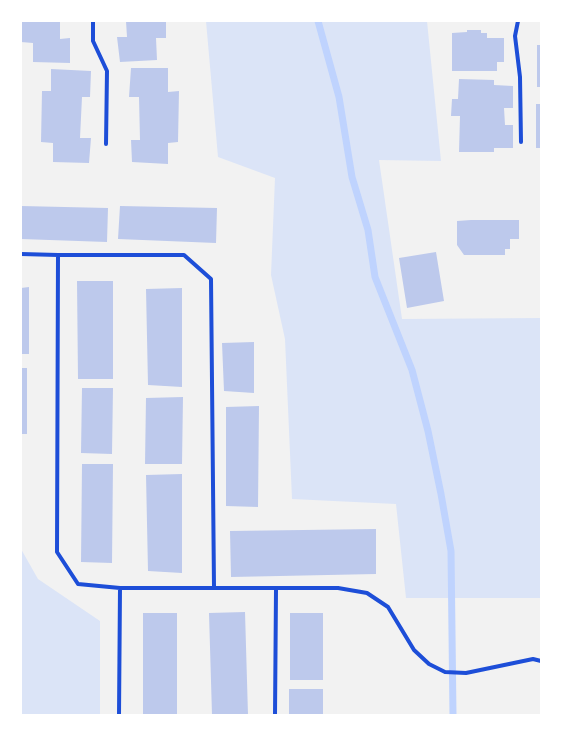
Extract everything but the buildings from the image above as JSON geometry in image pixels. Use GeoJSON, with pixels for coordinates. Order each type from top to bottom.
{"type":"FeatureCollection","features":[{"type":"Feature","properties":{"kind":"lane"},"geometry":{"type":"LineString","coordinates":[[93,21],[93,41],[107,71],[106,144]]}},
{"type":"Feature","properties":{"kind":"lane"},"geometry":{"type":"LineString","coordinates":[[518,21],[516,36],[520,78],[521,142]]}},
{"type":"Feature","properties":{"kind":"lane"},"geometry":{"type":"LineString","coordinates":[[21,254],[184,255],[211,279],[214,587]]}},
{"type":"Feature","properties":{"kind":"lane"},"geometry":{"type":"LineString","coordinates":[[58,255],[57,552],[78,584],[120,588],[214,587],[276,590],[338,588],[367,592],[388,607],[414,650],[429,664],[445,672],[466,673],[533,659],[541,661]]}},
{"type":"Feature","properties":{"kind":"lane"},"geometry":{"type":"LineString","coordinates":[[120,588],[120,715]]}},
{"type":"Feature","properties":{"kind":"lane"},"geometry":{"type":"LineString","coordinates":[[275,715],[276,590]]}},
{"type":"Feature","properties":{"kind":"shaded area"},"geometry":{"type":"Polygon","coordinates":[[[206,21],[427,21],[441,161],[379,160],[402,319],[541,318],[541,598],[406,598],[396,504],[292,499],[285,339],[271,275],[275,178],[218,157],[206,21]]]}},
{"type":"Feature","properties":{"kind":"shaded area"},"geometry":{"type":"Polygon","coordinates":[[[21,549],[38,579],[100,621],[100,715],[21,715],[21,549]]]}},
{"type":"Feature","properties":{"kind":"waterway"},"geometry":{"type":"LineString","coordinates":[[318,21],[339,97],[352,177],[368,230],[375,277],[412,370],[428,431],[441,494],[451,551],[453,715]]}}]}
